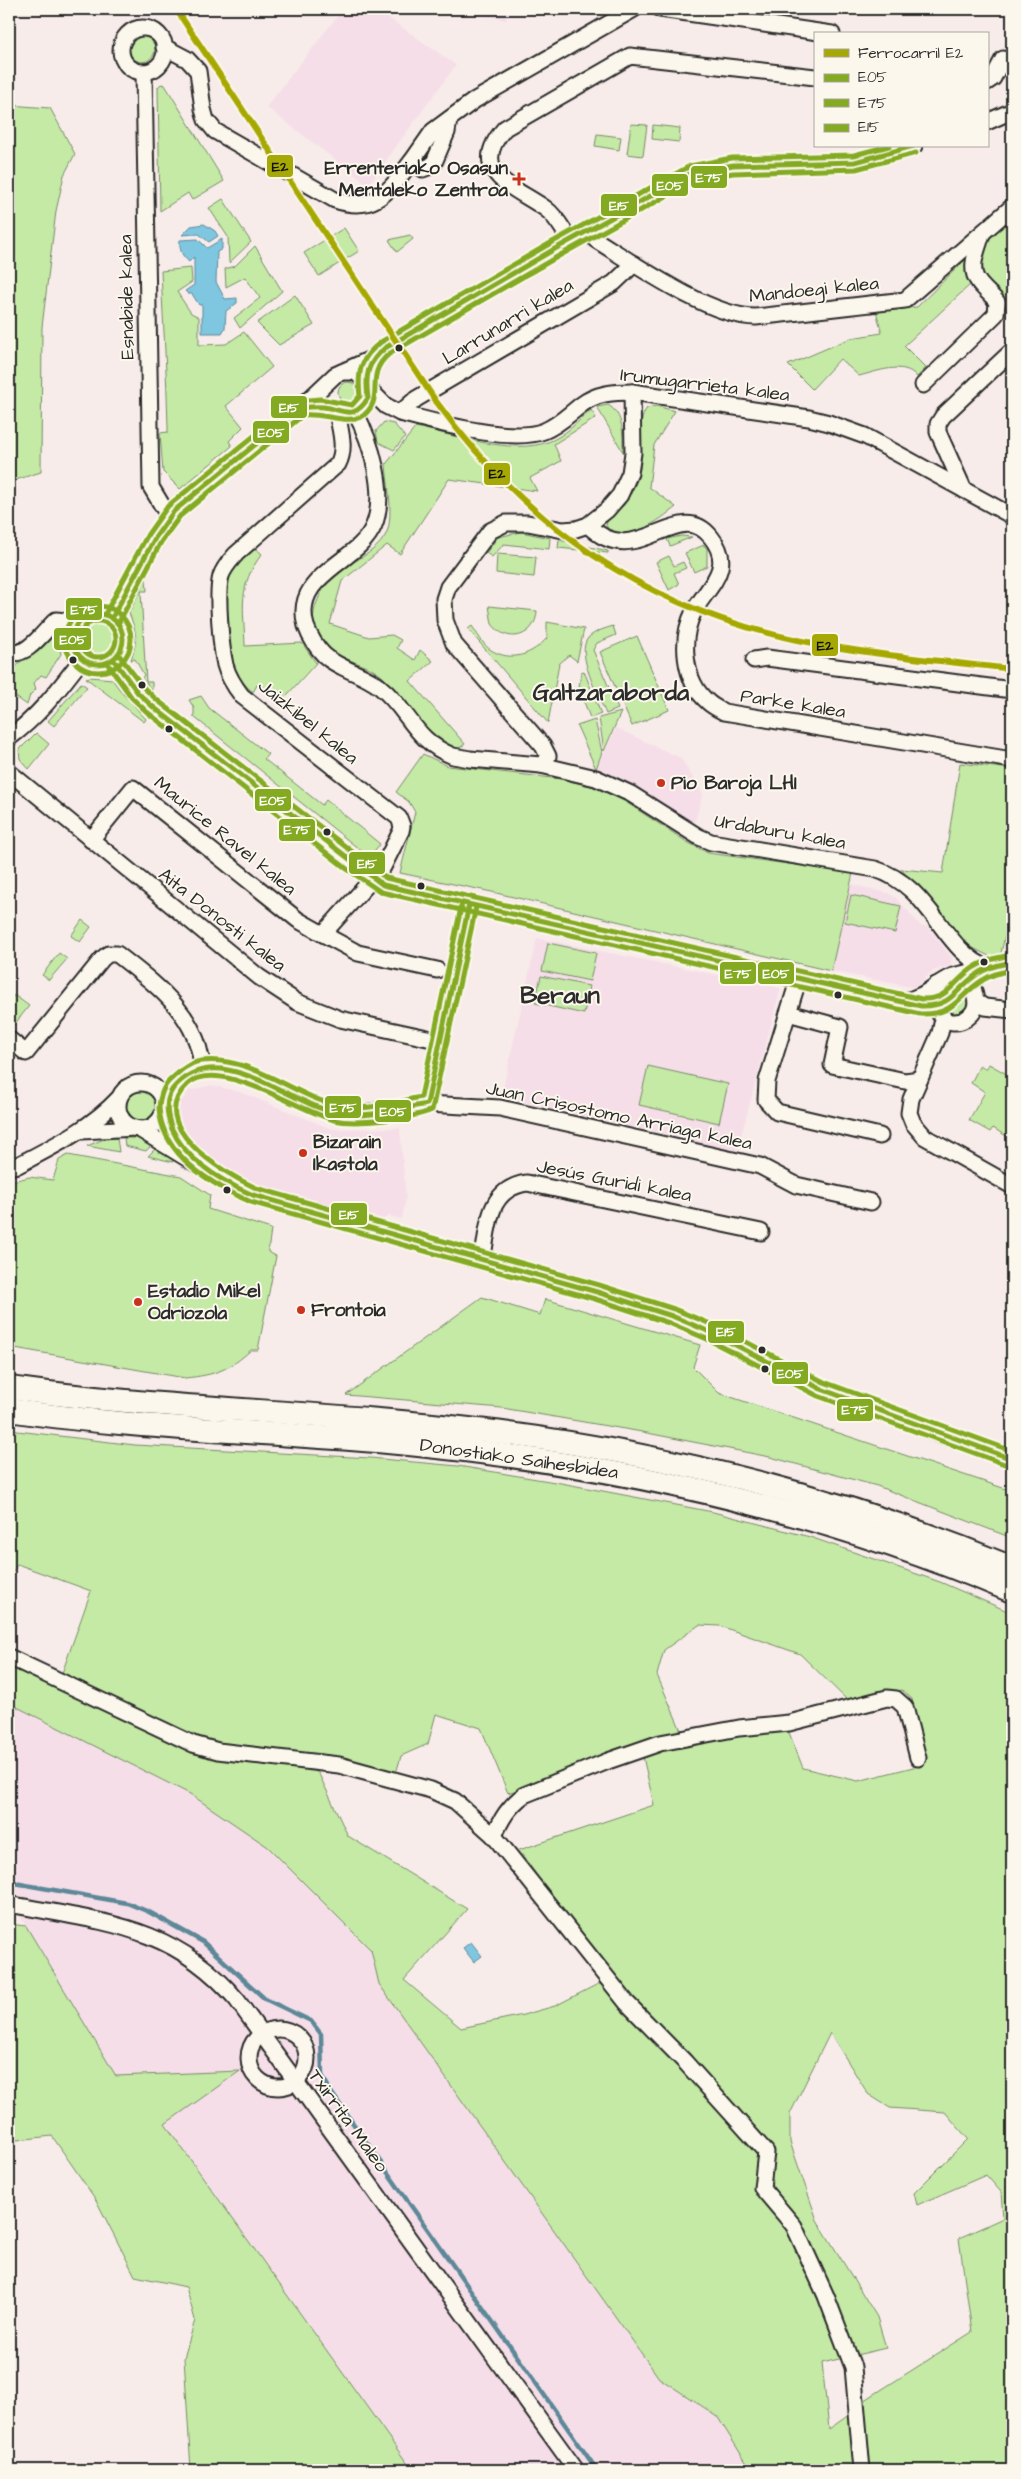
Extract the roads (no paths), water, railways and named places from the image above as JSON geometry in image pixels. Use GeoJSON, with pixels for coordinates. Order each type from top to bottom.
{"type":"FeatureCollection","features":[{"type":"Feature","properties":{"kind":"highway","name":"Donostiako Saihesbidea"},"geometry":{"type":"LineString","coordinates":[[9,1388],[122,1401],[423,1424],[606,1449],[719,1473],[824,1501],[896,1524],[1012,1568]]}},
{"type":"Feature","properties":{"kind":"highway","name":"Donostiako Saihesbidea"},"geometry":{"type":"LineString","coordinates":[[9,1410],[127,1424],[410,1444],[482,1452],[602,1470],[713,1494],[827,1524],[898,1547],[1012,1591]]}},
{"type":"Feature","properties":{"kind":"street"},"geometry":{"type":"LineString","coordinates":[[164,47],[187,59],[198,70],[206,120],[215,131],[335,200],[348,204],[363,205],[376,201],[386,192],[412,161],[433,131],[475,100],[634,9]]}},
{"type":"Feature","properties":{"kind":"street"},"geometry":{"type":"LineString","coordinates":[[660,9],[818,32]]}},
{"type":"Feature","properties":{"kind":"street"},"geometry":{"type":"LineString","coordinates":[[147,28],[158,35],[164,47],[164,55],[158,66],[144,72],[129,67],[122,57],[121,47],[126,35],[132,31],[147,28]]}},
{"type":"Feature","properties":{"kind":"street"},"geometry":{"type":"LineString","coordinates":[[570,240],[548,210],[511,189],[496,173],[491,162],[491,149],[496,138],[505,128],[630,56],[814,77]]}},
{"type":"Feature","properties":{"kind":"street"},"geometry":{"type":"LineString","coordinates":[[988,56],[1007,59],[993,78],[988,81]]}},
{"type":"Feature","properties":{"kind":"street","name":"Esnabide kalea"},"geometry":{"type":"LineString","coordinates":[[144,72],[151,483],[155,496],[169,517]]}},
{"type":"Feature","properties":{"kind":"street"},"geometry":{"type":"LineString","coordinates":[[988,122],[1012,111]]}},
{"type":"Feature","properties":{"kind":"street"},"geometry":{"type":"LineString","coordinates":[[112,618],[123,594],[169,517],[300,408],[335,376],[373,358],[384,348],[570,240],[692,173],[714,166],[763,162],[856,162],[907,148]]}},
{"type":"Feature","properties":{"kind":"street","name":"Mandoegi kalea"},"geometry":{"type":"LineString","coordinates":[[589,229],[596,240],[634,264],[723,313],[756,317],[905,300],[1012,207]]}},
{"type":"Feature","properties":{"kind":"street"},"geometry":{"type":"LineString","coordinates":[[923,385],[996,314],[997,302],[977,280],[974,267],[975,254],[983,233]]}},
{"type":"Feature","properties":{"kind":"street","name":"Larrunarri kalea"},"geometry":{"type":"LineString","coordinates":[[400,412],[416,399],[614,282],[634,264]]}},
{"type":"Feature","properties":{"kind":"street"},"geometry":{"type":"LineString","coordinates":[[964,490],[938,432],[938,424],[943,416],[1012,351]]}},
{"type":"Feature","properties":{"kind":"street"},"geometry":{"type":"LineString","coordinates":[[300,408],[314,406],[349,414],[360,409],[368,398],[367,385],[373,358]]}},
{"type":"Feature","properties":{"kind":"street"},"geometry":{"type":"LineString","coordinates":[[335,376],[355,372],[367,385]]}},
{"type":"Feature","properties":{"kind":"street"},"geometry":{"type":"LineString","coordinates":[[335,376],[326,395],[336,410]]}},
{"type":"Feature","properties":{"kind":"street","name":"Irumugarrieta kalea"},"geometry":{"type":"LineString","coordinates":[[367,385],[386,406],[400,412],[492,433],[527,435],[542,432],[558,425],[592,398],[617,392],[632,392],[829,422],[864,436],[1012,516]]}},
{"type":"Feature","properties":{"kind":"street"},"geometry":{"type":"LineString","coordinates":[[541,766],[546,762],[548,756],[543,746],[454,644],[447,631],[444,599],[448,587],[490,530],[506,523],[528,523],[563,530],[576,529],[588,525],[607,510],[620,495],[630,473],[633,453],[632,392]]}},
{"type":"Feature","properties":{"kind":"street","name":"Irumugarrieta kalea"},"geometry":{"type":"LineString","coordinates":[[360,409],[386,406]]}},
{"type":"Feature","properties":{"kind":"street","name":"Urdaburu kalea"},"geometry":{"type":"LineString","coordinates":[[360,409],[376,476],[378,489],[377,515],[368,536],[325,572],[311,591],[304,611],[308,632],[324,656],[379,687],[424,740],[437,749],[470,759],[572,771],[612,784],[711,842],[875,869],[890,874],[915,892],[970,971],[1012,962]]}},
{"type":"Feature","properties":{"kind":"street","name":"Jaizkibel kalea"},"geometry":{"type":"LineString","coordinates":[[336,410],[342,456],[338,464],[236,554],[227,564],[221,576],[219,590],[223,652],[226,667],[242,696],[399,818],[402,826],[401,831],[383,866],[372,879]]}},
{"type":"Feature","properties":{"kind":"street","name":"Parke kalea"},"geometry":{"type":"LineString","coordinates":[[588,525],[597,534],[615,542],[641,539],[680,524],[697,526],[714,540],[719,554],[719,566],[714,585],[694,611],[686,641],[689,672],[707,702],[724,712],[1012,760]]}},
{"type":"Feature","properties":{"kind":"street"},"geometry":{"type":"LineString","coordinates":[[98,613],[112,618],[121,628],[123,642],[118,654],[113,659],[101,664],[82,659],[73,646],[72,638],[78,622],[83,617],[98,613]]}},
{"type":"Feature","properties":{"kind":"street"},"geometry":{"type":"LineString","coordinates":[[9,651],[14,654],[22,652],[56,620],[78,622]]}},
{"type":"Feature","properties":{"kind":"street"},"geometry":{"type":"LineString","coordinates":[[754,660],[767,658],[1012,690]]}},
{"type":"Feature","properties":{"kind":"street"},"geometry":{"type":"LineString","coordinates":[[9,738],[30,723],[45,707],[82,659]]}},
{"type":"Feature","properties":{"kind":"street"},"geometry":{"type":"LineString","coordinates":[[113,659],[138,693],[152,706],[372,879],[398,889],[904,1001],[939,1013],[953,1022],[965,1019],[973,1011],[976,1002],[970,971]]}},
{"type":"Feature","properties":{"kind":"street","name":"Aita Donosti kalea"},"geometry":{"type":"LineString","coordinates":[[9,772],[259,977],[297,1002],[340,1019],[440,1041]]}},
{"type":"Feature","properties":{"kind":"street","name":"Maurice Ravel kalea"},"geometry":{"type":"LineString","coordinates":[[91,840],[133,788],[298,920],[358,953],[438,970]]}},
{"type":"Feature","properties":{"kind":"street"},"geometry":{"type":"LineString","coordinates":[[323,934],[372,879]]}},
{"type":"Feature","properties":{"kind":"street"},"geometry":{"type":"LineString","coordinates":[[427,1104],[469,905]]}},
{"type":"Feature","properties":{"kind":"street"},"geometry":{"type":"LineString","coordinates":[[9,1039],[26,1053],[108,954],[117,954],[161,988],[189,1022],[201,1056],[202,1068],[183,1077],[175,1084],[158,1122],[152,1126],[137,1128],[96,1128],[80,1131]]}},
{"type":"Feature","properties":{"kind":"street"},"geometry":{"type":"LineString","coordinates":[[904,1001],[922,996],[944,980],[970,971]]}},
{"type":"Feature","properties":{"kind":"street"},"geometry":{"type":"LineString","coordinates":[[939,1013],[970,971]]}},
{"type":"Feature","properties":{"kind":"street"},"geometry":{"type":"LineString","coordinates":[[799,978],[767,1081],[766,1100],[777,1112],[880,1136]]}},
{"type":"Feature","properties":{"kind":"street"},"geometry":{"type":"LineString","coordinates":[[936,985],[939,1013],[920,1079],[910,1105],[911,1118],[917,1130],[924,1137],[1012,1186]]}},
{"type":"Feature","properties":{"kind":"street"},"geometry":{"type":"LineString","coordinates":[[976,1002],[985,1008],[1012,1010]]}},
{"type":"Feature","properties":{"kind":"street"},"geometry":{"type":"LineString","coordinates":[[788,1013],[840,1027],[832,1065],[905,1081],[920,1079]]}},
{"type":"Feature","properties":{"kind":"street","name":"Juan Crisostomo Arriaga kalea"},"geometry":{"type":"LineString","coordinates":[[202,1068],[216,1068],[238,1073],[338,1114],[356,1114],[427,1104],[500,1108],[760,1166],[796,1185],[871,1202]]}},
{"type":"Feature","properties":{"kind":"street"},"geometry":{"type":"LineString","coordinates":[[9,1168],[18,1166],[80,1131],[119,1098],[128,1086],[183,1077]]}},
{"type":"Feature","properties":{"kind":"street"},"geometry":{"type":"LineString","coordinates":[[145,1082],[162,1093],[165,1108],[179,1141],[204,1168]]}},
{"type":"Feature","properties":{"kind":"street"},"geometry":{"type":"LineString","coordinates":[[119,1098],[119,1114],[123,1121],[246,1191],[482,1261],[600,1293],[672,1316],[718,1335],[819,1388],[937,1434],[1012,1459]]}},
{"type":"Feature","properties":{"kind":"street","name":"Jesús Guridi kalea"},"geometry":{"type":"LineString","coordinates":[[482,1261],[495,1202],[504,1191],[514,1185],[526,1183],[761,1232]]}},
{"type":"Feature","properties":{"kind":"street"},"geometry":{"type":"LineString","coordinates":[[9,1657],[193,1744],[218,1752],[339,1765],[431,1790],[454,1801],[494,1836],[627,2003],[685,2062],[766,2152],[762,2188],[794,2226],[826,2296],[853,2367],[862,2470]]}},
{"type":"Feature","properties":{"kind":"street"},"geometry":{"type":"LineString","coordinates":[[494,1836],[502,1818],[512,1804],[524,1795],[608,1760],[660,1743],[739,1728],[789,1723],[887,1698],[896,1699],[905,1707],[918,1758]]}},
{"type":"Feature","properties":{"kind":"street","name":"Txirrita Maleo"},"geometry":{"type":"LineString","coordinates":[[9,1904],[118,1925],[164,1942],[183,1952],[212,1974],[237,2000],[576,2470]]}},
{"type":"Feature","properties":{"kind":"street"},"geometry":{"type":"LineString","coordinates":[[279,2028],[292,2032],[302,2040],[307,2053],[306,2066],[295,2082],[279,2087],[263,2083],[256,2078],[249,2063],[248,2055],[250,2047],[260,2034],[279,2028]]}},
{"type":"Feature","properties":{"kind":"water"},"geometry":{"type":"Polygon","coordinates":[[[204,224],[215,231],[218,236],[209,242],[199,234],[182,235],[191,226],[204,224]]]}},
{"type":"Feature","properties":{"kind":"water"},"geometry":{"type":"Polygon","coordinates":[[[198,239],[207,248],[222,239],[222,249],[217,252],[216,282],[225,299],[237,298],[237,303],[226,311],[225,328],[222,333],[202,333],[202,305],[199,305],[192,294],[188,294],[185,291],[194,285],[194,257],[189,262],[184,257],[180,240],[198,239]]]}},
{"type":"Feature","properties":{"kind":"water"},"geometry":{"type":"Polygon","coordinates":[[[471,1942],[482,1956],[474,1962],[463,1948],[471,1942]]]}},
{"type":"Feature","properties":{"kind":"waterway"},"geometry":{"type":"LineString","coordinates":[[9,1882],[127,1903],[149,1912],[203,1942],[265,1999],[311,2021],[321,2034],[322,2075],[331,2092],[597,2470]]}},
{"type":"Feature","properties":{"kind":"rail line","name":"E2"},"geometry":{"type":"LineString","coordinates":[[176,9],[435,400],[471,445],[509,486],[550,523],[593,555],[640,583],[689,607],[742,626],[798,640],[851,650],[1012,669]]}},
{"type":"Feature","properties":{"kind":"place","name":"Errenteriako Osasun Mentaleko Zentroa"},"geometry":{"type":"Point","coordinates":[519,179]}},
{"type":"Feature","properties":{"kind":"place","name":"Pio Baroja LHI"},"geometry":{"type":"Point","coordinates":[661,783]}},
{"type":"Feature","properties":{"kind":"place","name":"Bizarain Ikastola"},"geometry":{"type":"Point","coordinates":[303,1153]}},
{"type":"Feature","properties":{"kind":"place","name":"Estadio Mikel Odriozola"},"geometry":{"type":"Point","coordinates":[138,1302]}},
{"type":"Feature","properties":{"kind":"place","name":"Frontoia"},"geometry":{"type":"Point","coordinates":[301,1310]}},
{"type":"Feature","properties":{"kind":"district","name":"Galtzaraborda"},"geometry":{"type":"Point","coordinates":[611,693]}},
{"type":"Feature","properties":{"kind":"district","name":"Beraun"},"geometry":{"type":"Point","coordinates":[560,996]}}]}
